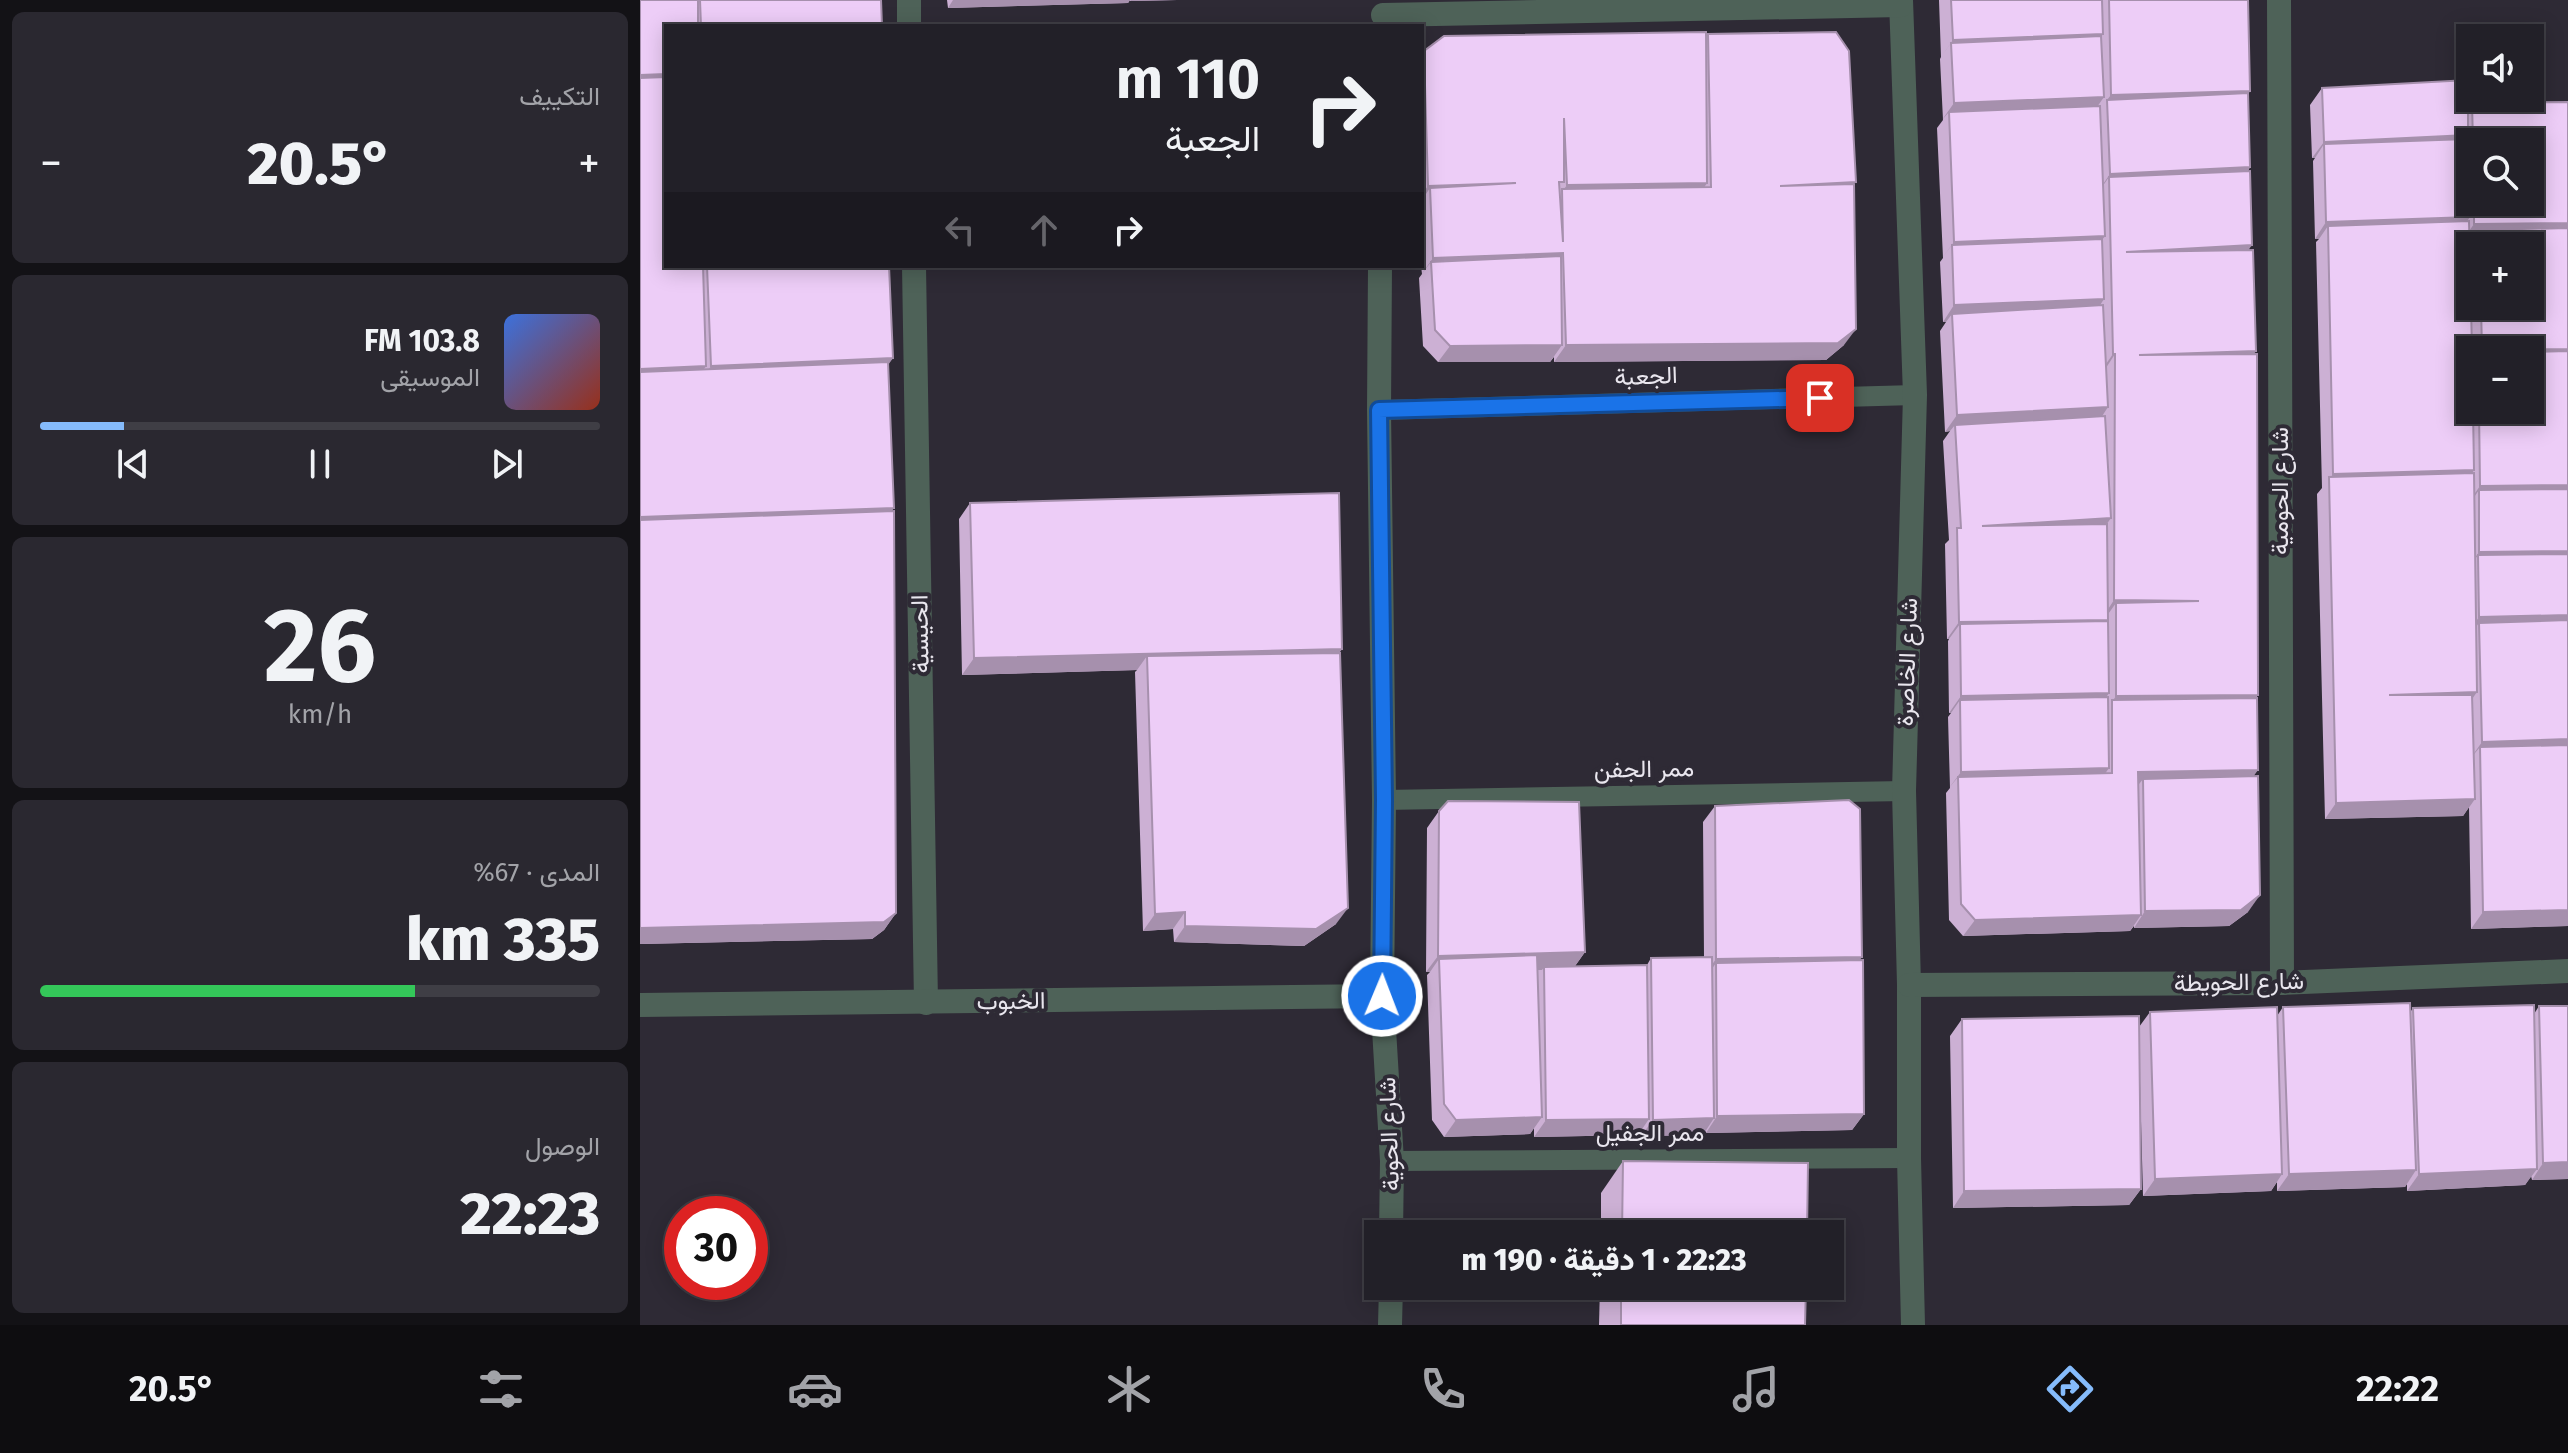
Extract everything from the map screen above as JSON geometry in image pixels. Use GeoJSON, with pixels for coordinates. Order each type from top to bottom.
{"type":"FeatureCollection","features":[{"type":"Feature","properties":{"kind":"street"},"geometry":{"type":"LineString","coordinates":[[909,0],[909,24]]}},
{"type":"Feature","properties":{"kind":"street","name":"شارع الحومية"},"geometry":{"type":"LineString","coordinates":[[2279,0],[2282,983]]}},
{"type":"Feature","properties":{"kind":"street"},"geometry":{"type":"LineString","coordinates":[[1383,14],[1901,3]]}},
{"type":"Feature","properties":{"kind":"street","name":"شارع الخاصرة"},"geometry":{"type":"LineString","coordinates":[[1901,3],[1915,395],[1904,791],[1913,1325]]}},
{"type":"Feature","properties":{"kind":"street","name":"الحيسية"},"geometry":{"type":"LineString","coordinates":[[914,268],[926,1003]]}},
{"type":"Feature","properties":{"kind":"street","name":"شارع الحوية"},"geometry":{"type":"LineString","coordinates":[[1380,268],[1384,800],[1382,996],[1392,1161],[1391,1220]]}},
{"type":"Feature","properties":{"kind":"street","name":"شارع الحويطة"},"geometry":{"type":"LineString","coordinates":[[1909,985],[2282,983],[2568,971]]}},
{"type":"Feature","properties":{"kind":"street","name":"الخبوب"},"geometry":{"type":"LineString","coordinates":[[640,1005],[1382,996]]}},
{"type":"Feature","properties":{"kind":"street"},"geometry":{"type":"LineString","coordinates":[[1390,1325],[1391,1300]]}},
{"type":"Feature","properties":{"kind":"lane","name":"الجعبة"},"geometry":{"type":"LineString","coordinates":[[1379,410],[1915,395]]}},
{"type":"Feature","properties":{"kind":"lane","name":"ممر الجفن"},"geometry":{"type":"LineString","coordinates":[[1384,800],[1904,791]]}},
{"type":"Feature","properties":{"kind":"lane","name":"ممر الجفيل"},"geometry":{"type":"LineString","coordinates":[[1392,1161],[1909,1158]]}},
{"type":"Feature","properties":{"kind":"building"},"geometry":{"type":"Polygon","coordinates":[[[640,0],[698,0],[698,24],[664,24],[664,74],[640,75],[640,0]]]}},
{"type":"Feature","properties":{"kind":"building"},"geometry":{"type":"Polygon","coordinates":[[[700,0],[881,0],[882,24],[701,24],[700,0]]]}},
{"type":"Feature","properties":{"kind":"building"},"geometry":{"type":"Polygon","coordinates":[[[1951,0],[2102,0],[2103,34],[1953,40],[1951,0]]]}},
{"type":"Feature","properties":{"kind":"building"},"geometry":{"type":"Polygon","coordinates":[[[2109,0],[2248,0],[2250,91],[2111,95],[2109,0]]]}},
{"type":"Feature","properties":{"kind":"building"},"geometry":{"type":"Polygon","coordinates":[[[1706,32],[1707,183],[1567,185],[1564,118],[1564,182],[1559,182],[1563,242],[1562,189],[1711,187],[1708,34],[1836,32],[1849,51],[1856,182],[1780,186],[1854,184],[1856,329],[1838,343],[1566,345],[1563,253],[1433,258],[1430,188],[1516,183],[1428,186],[1424,51],[1444,36],[1706,32]]]}},
{"type":"Feature","properties":{"kind":"building"},"geometry":{"type":"Polygon","coordinates":[[[2101,36],[2104,97],[1954,103],[1951,43],[2101,36]]]}},
{"type":"Feature","properties":{"kind":"building"},"geometry":{"type":"Polygon","coordinates":[[[664,77],[664,268],[703,268],[706,366],[640,369],[640,78],[664,77]]]}},
{"type":"Feature","properties":{"kind":"building"},"geometry":{"type":"Polygon","coordinates":[[[2456,81],[2456,112],[2468,112],[2468,128],[2456,128],[2456,136],[2324,142],[2322,88],[2456,81]]]}},
{"type":"Feature","properties":{"kind":"building"},"geometry":{"type":"Polygon","coordinates":[[[2248,93],[2250,167],[2110,174],[2107,100],[2248,93]]]}},
{"type":"Feature","properties":{"kind":"building"},"geometry":{"type":"Polygon","coordinates":[[[2544,102],[2568,102],[2568,223],[2474,224],[2474,216],[2544,216],[2544,128],[2473,128],[2472,112],[2544,112],[2544,102]]]}},
{"type":"Feature","properties":{"kind":"building"},"geometry":{"type":"Polygon","coordinates":[[[2100,106],[2105,236],[1954,242],[1949,112],[2100,106]]]}},
{"type":"Feature","properties":{"kind":"building"},"geometry":{"type":"Polygon","coordinates":[[[2456,139],[2456,216],[2470,217],[2326,222],[2324,144],[2456,139]]]}},
{"type":"Feature","properties":{"kind":"building"},"geometry":{"type":"Polygon","coordinates":[[[2250,171],[2252,245],[2126,252],[2253,250],[2256,351],[2139,355],[2257,354],[2258,695],[2116,696],[2116,603],[2199,601],[2114,600],[2115,354],[2109,177],[2250,171]]]}},
{"type":"Feature","properties":{"kind":"building"},"geometry":{"type":"Polygon","coordinates":[[[2469,221],[2469,232],[2456,232],[2456,320],[2471,320],[2472,336],[2456,336],[2456,424],[2473,424],[2474,470],[2333,474],[2328,226],[2469,221]]]}},
{"type":"Feature","properties":{"kind":"building"},"geometry":{"type":"Polygon","coordinates":[[[2568,228],[2568,349],[2544,349],[2544,336],[2482,336],[2481,320],[2544,320],[2544,232],[2480,230],[2568,228]]]}},
{"type":"Feature","properties":{"kind":"building"},"geometry":{"type":"Polygon","coordinates":[[[2102,239],[2104,299],[1954,305],[1952,245],[2102,239]]]}},
{"type":"Feature","properties":{"kind":"building"},"geometry":{"type":"Polygon","coordinates":[[[1561,256],[1562,345],[1450,346],[1435,330],[1431,262],[1561,256]]]}},
{"type":"Feature","properties":{"kind":"building"},"geometry":{"type":"Polygon","coordinates":[[[707,268],[889,268],[893,358],[711,366],[707,268]]]}},
{"type":"Feature","properties":{"kind":"building"},"geometry":{"type":"Polygon","coordinates":[[[2103,305],[2108,407],[1957,415],[1952,314],[2103,305]]]}},
{"type":"Feature","properties":{"kind":"building"},"geometry":{"type":"Polygon","coordinates":[[[2568,351],[2568,485],[2480,486],[2479,424],[2544,424],[2544,352],[2568,351]]]}},
{"type":"Feature","properties":{"kind":"building"},"geometry":{"type":"Polygon","coordinates":[[[888,362],[894,508],[640,517],[640,372],[888,362]]]}},
{"type":"Feature","properties":{"kind":"building"},"geometry":{"type":"Polygon","coordinates":[[[2105,416],[2111,518],[1982,526],[2107,524],[2108,620],[1959,622],[1957,528],[1961,528],[1955,425],[2105,416]]]}},
{"type":"Feature","properties":{"kind":"building"},"geometry":{"type":"Polygon","coordinates":[[[2474,473],[2477,692],[2389,695],[2472,695],[2475,799],[2336,803],[2329,477],[2474,473]]]}},
{"type":"Feature","properties":{"kind":"building"},"geometry":{"type":"Polygon","coordinates":[[[2568,489],[2568,551],[2479,552],[2479,490],[2568,489]]]}},
{"type":"Feature","properties":{"kind":"building"},"geometry":{"type":"Polygon","coordinates":[[[1339,493],[1342,649],[974,658],[970,503],[1339,493]]]}},
{"type":"Feature","properties":{"kind":"building"},"geometry":{"type":"Polygon","coordinates":[[[894,511],[896,913],[884,922],[640,928],[640,520],[894,511]]]}},
{"type":"Feature","properties":{"kind":"building"},"geometry":{"type":"Polygon","coordinates":[[[2568,554],[2568,615],[2479,617],[2478,555],[2568,554]]]}},
{"type":"Feature","properties":{"kind":"building"},"geometry":{"type":"Polygon","coordinates":[[[2568,620],[2568,739],[2482,742],[2479,623],[2568,620]]]}},
{"type":"Feature","properties":{"kind":"building"},"geometry":{"type":"Polygon","coordinates":[[[2108,621],[2109,693],[1961,696],[1960,624],[2108,621]]]}},
{"type":"Feature","properties":{"kind":"building"},"geometry":{"type":"Polygon","coordinates":[[[1340,653],[1348,908],[1316,929],[1185,926],[1185,912],[1155,914],[1147,656],[1340,653]]]}},
{"type":"Feature","properties":{"kind":"building"},"geometry":{"type":"Polygon","coordinates":[[[2108,697],[2109,768],[1961,772],[1960,700],[2108,697]]]}},
{"type":"Feature","properties":{"kind":"building"},"geometry":{"type":"Polygon","coordinates":[[[2257,698],[2258,770],[2138,772],[2141,915],[1975,920],[1961,904],[1958,777],[2112,773],[2112,700],[2257,698]]]}},
{"type":"Feature","properties":{"kind":"building"},"geometry":{"type":"Polygon","coordinates":[[[2568,745],[2568,910],[2483,912],[2480,747],[2568,745]]]}},
{"type":"Feature","properties":{"kind":"building"},"geometry":{"type":"Polygon","coordinates":[[[2258,776],[2260,895],[2241,910],[2145,911],[2143,779],[2258,776]]]}},
{"type":"Feature","properties":{"kind":"building"},"geometry":{"type":"Polygon","coordinates":[[[1849,800],[1860,809],[1862,957],[1716,959],[1715,806],[1849,800]]]}},
{"type":"Feature","properties":{"kind":"building"},"geometry":{"type":"Polygon","coordinates":[[[1448,801],[1579,802],[1585,952],[1438,956],[1439,811],[1448,801]]]}},
{"type":"Feature","properties":{"kind":"building"},"geometry":{"type":"Polygon","coordinates":[[[1537,955],[1542,1117],[1456,1120],[1444,1104],[1439,959],[1537,955]]]}},
{"type":"Feature","properties":{"kind":"building"},"geometry":{"type":"Polygon","coordinates":[[[1712,957],[1714,1118],[1653,1120],[1651,958],[1712,957]]]}},
{"type":"Feature","properties":{"kind":"building"},"geometry":{"type":"Polygon","coordinates":[[[1863,960],[1864,1114],[1717,1116],[1716,963],[1863,960]]]}},
{"type":"Feature","properties":{"kind":"building"},"geometry":{"type":"Polygon","coordinates":[[[1647,965],[1649,1119],[1546,1120],[1544,967],[1647,965]]]}},
{"type":"Feature","properties":{"kind":"building"},"geometry":{"type":"Polygon","coordinates":[[[2410,1003],[2416,1170],[2289,1174],[2283,1007],[2410,1003]]]}},
{"type":"Feature","properties":{"kind":"building"},"geometry":{"type":"Polygon","coordinates":[[[2534,1005],[2537,1169],[2419,1174],[2413,1008],[2534,1005]]]}},
{"type":"Feature","properties":{"kind":"building"},"geometry":{"type":"Polygon","coordinates":[[[2539,1006],[2568,1006],[2568,1162],[2543,1163],[2539,1006]]]}},
{"type":"Feature","properties":{"kind":"building"},"geometry":{"type":"Polygon","coordinates":[[[2277,1007],[2282,1174],[2155,1179],[2150,1012],[2277,1007]]]}},
{"type":"Feature","properties":{"kind":"building"},"geometry":{"type":"Polygon","coordinates":[[[2139,1016],[2141,1189],[1964,1191],[1962,1019],[2139,1016]]]}},
{"type":"Feature","properties":{"kind":"building"},"geometry":{"type":"Polygon","coordinates":[[[1623,1161],[1808,1163],[1807,1220],[1622,1220],[1623,1161]]]}},
{"type":"Feature","properties":{"kind":"building"},"geometry":{"type":"Polygon","coordinates":[[[1621,1300],[1806,1300],[1805,1325],[1621,1325],[1621,1300]]]}},
{"type":"Feature","properties":{"kind":"route"},"geometry":{"type":"LineString","coordinates":[[1382,996],[1384,800],[1379,410],[1820,398]]}}]}
